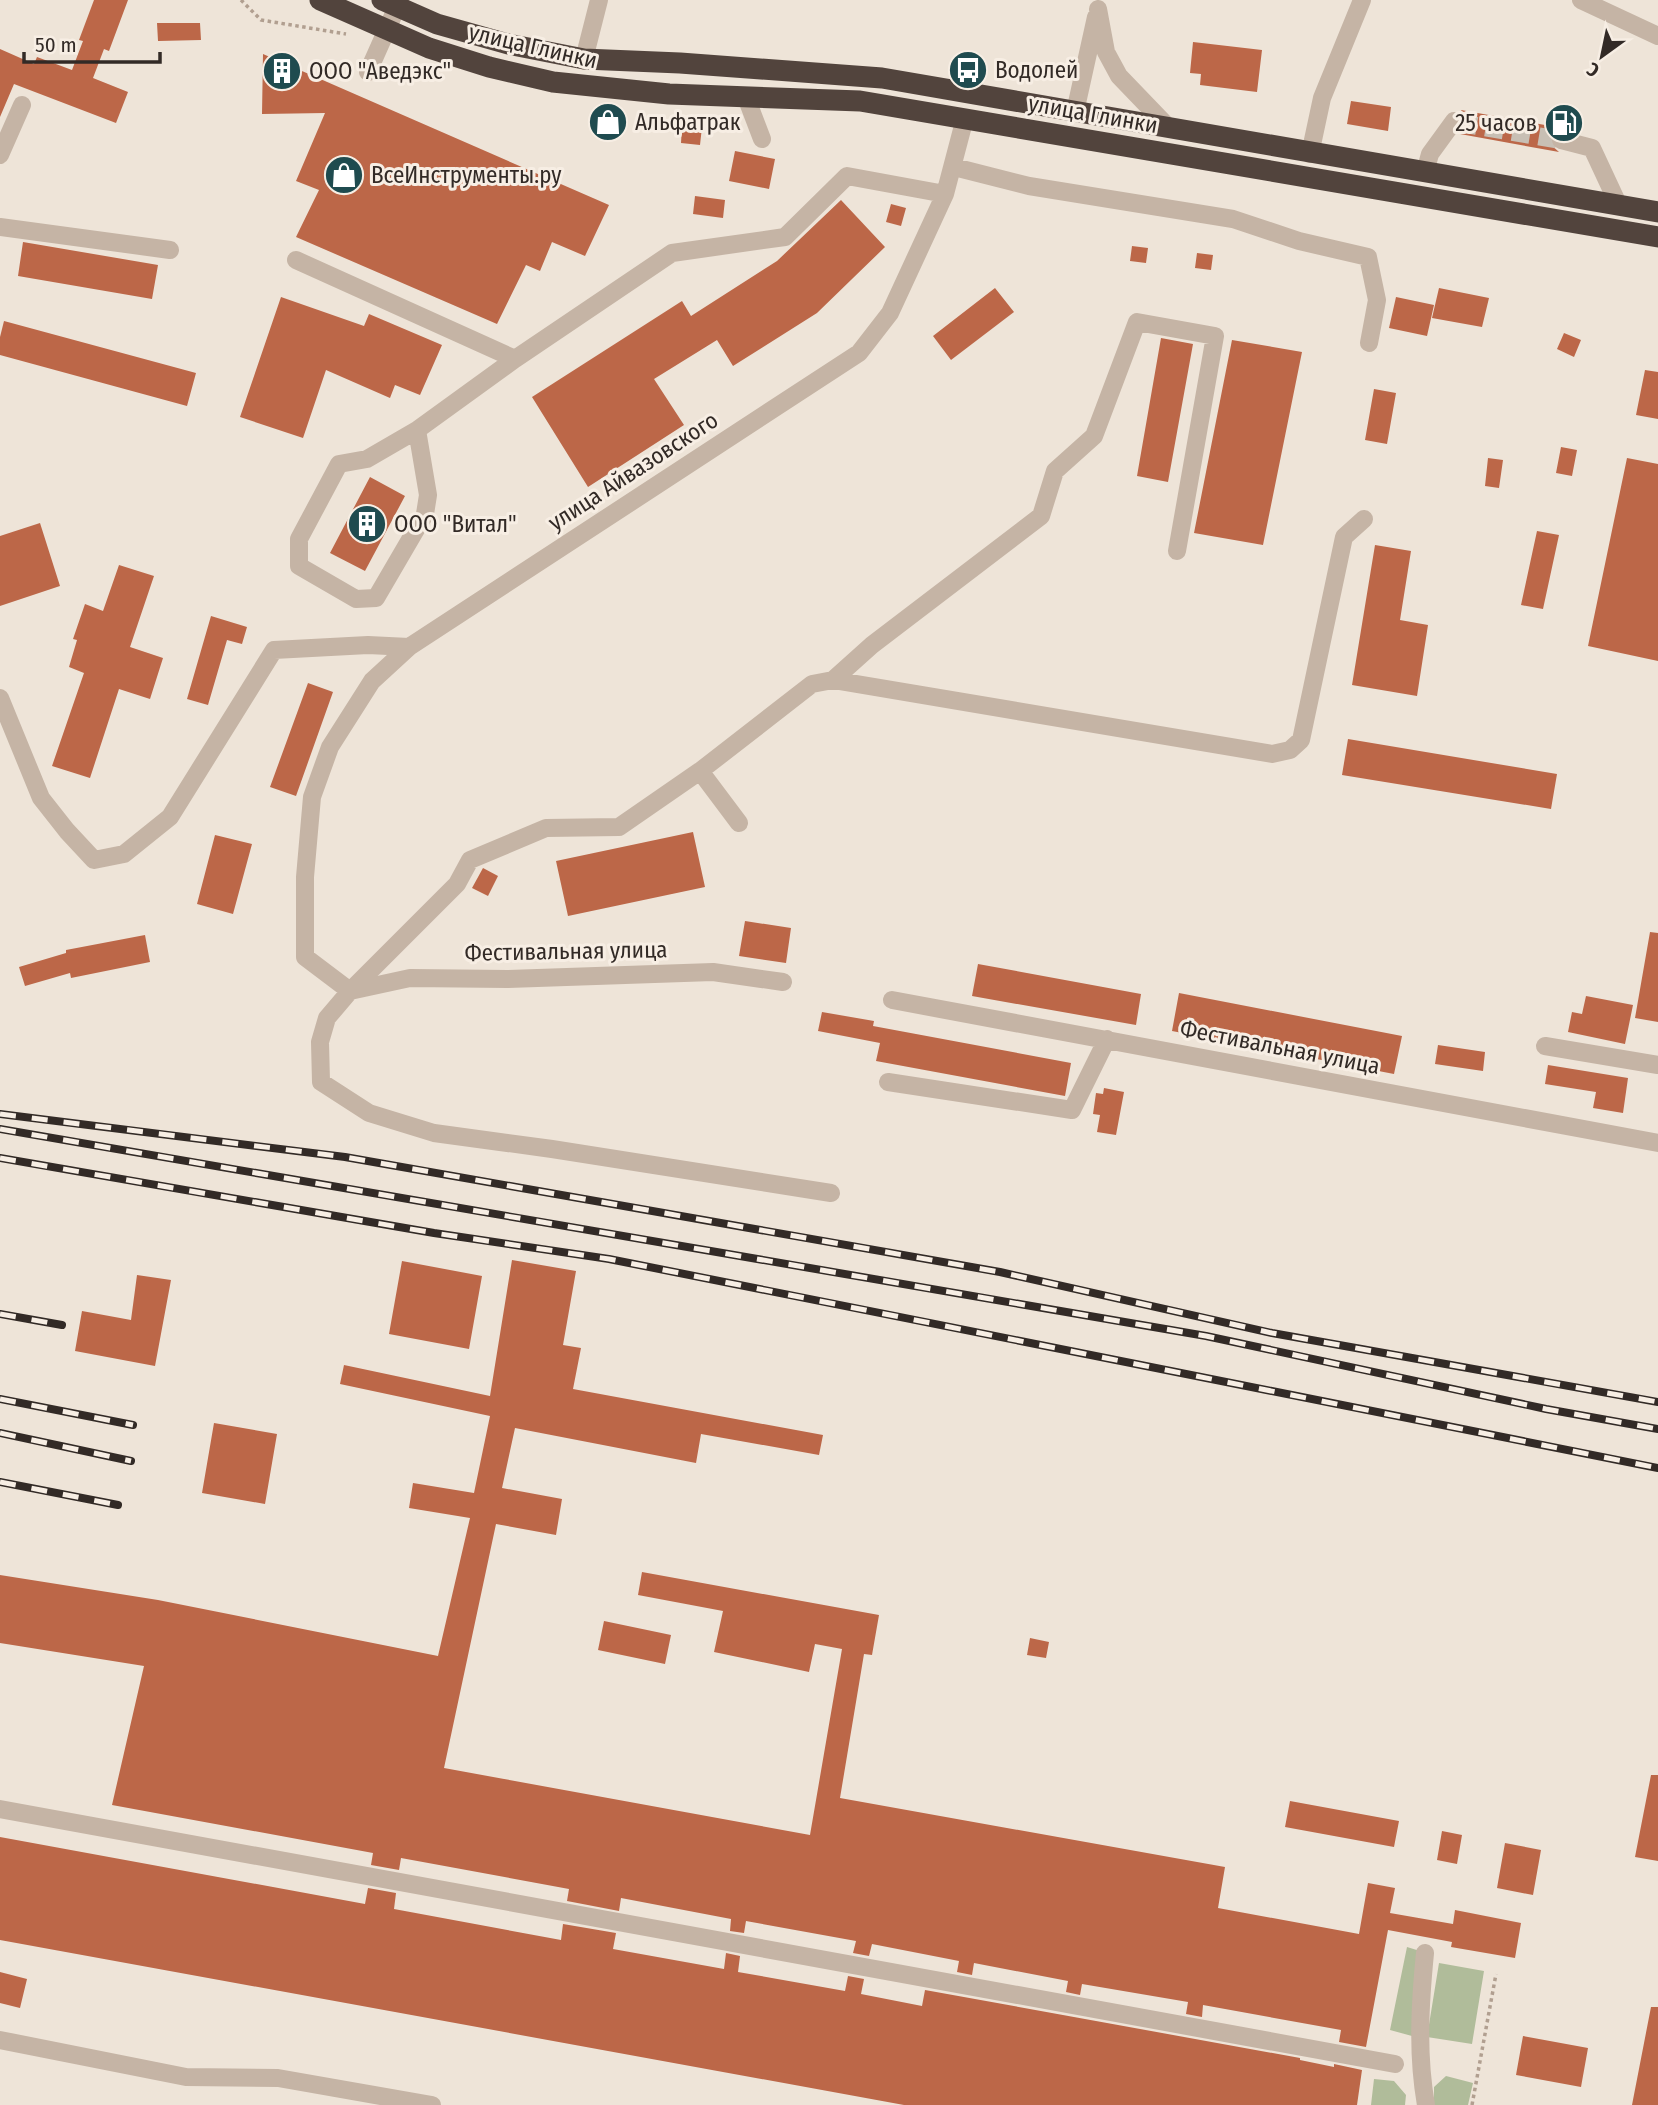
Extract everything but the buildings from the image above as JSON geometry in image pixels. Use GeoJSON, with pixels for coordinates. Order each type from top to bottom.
{"type":"FeatureCollection","features":[{"type":"Feature","properties":{"kind":"highway","name":"улица Глинки"},"geometry":{"type":"LineString","coordinates":[[320,0],[429,48],[489,67],[553,82],[669,94],[860,101],[1658,237]]}},
{"type":"Feature","properties":{"kind":"highway","name":"улица Глинки"},"geometry":{"type":"LineString","coordinates":[[393,3],[437,24],[508,44],[584,59],[680,62],[883,78],[1310,154],[1658,212]]}},
{"type":"Feature","properties":{"kind":"highway"},"geometry":{"type":"LineString","coordinates":[[1069,136],[1075,112]]}},
{"type":"Feature","properties":{"kind":"highway"},"geometry":{"type":"LineString","coordinates":[[1306,177],[1310,154]]}},
{"type":"Feature","properties":{"kind":"street"},"geometry":{"type":"LineString","coordinates":[[584,59],[599,0]]}},
{"type":"Feature","properties":{"kind":"street"},"geometry":{"type":"LineString","coordinates":[[1310,154],[1322,98],[1362,0]]}},
{"type":"Feature","properties":{"kind":"street"},"geometry":{"type":"LineString","coordinates":[[1581,0],[1658,36]]}},
{"type":"Feature","properties":{"kind":"street"},"geometry":{"type":"LineString","coordinates":[[368,72],[387,31],[393,3]]}},
{"type":"Feature","properties":{"kind":"street"},"geometry":{"type":"LineString","coordinates":[[1075,112],[1099,5]]}},
{"type":"Feature","properties":{"kind":"street"},"geometry":{"type":"LineString","coordinates":[[1099,5],[1107,52],[1119,75],[1169,128]]}},
{"type":"Feature","properties":{"kind":"street"},"geometry":{"type":"LineString","coordinates":[[746,96],[762,139]]}},
{"type":"Feature","properties":{"kind":"street"},"geometry":{"type":"LineString","coordinates":[[0,155],[22,106]]}},
{"type":"Feature","properties":{"kind":"street","name":"улица Айвазовского"},"geometry":{"type":"LineString","coordinates":[[350,991],[306,957],[305,877],[312,797],[330,747],[372,681],[410,647],[859,353],[890,313],[945,194],[965,118]]}},
{"type":"Feature","properties":{"kind":"street"},"geometry":{"type":"LineString","coordinates":[[1425,172],[1430,153],[1454,121],[1459,122]]}},
{"type":"Feature","properties":{"kind":"street"},"geometry":{"type":"LineString","coordinates":[[1561,140],[1592,148],[1619,206]]}},
{"type":"Feature","properties":{"kind":"street"},"geometry":{"type":"LineString","coordinates":[[954,167],[1028,186],[1233,219],[1299,241],[1368,257],[1377,300],[1369,343]]}},
{"type":"Feature","properties":{"kind":"street"},"geometry":{"type":"LineString","coordinates":[[417,430],[428,495],[425,514],[376,598],[356,599],[299,566],[299,539],[339,464],[367,459],[417,430],[515,359],[672,253],[785,237],[848,176],[945,194]]}},
{"type":"Feature","properties":{"kind":"street"},"geometry":{"type":"LineString","coordinates":[[0,226],[170,250]]}},
{"type":"Feature","properties":{"kind":"street"},"geometry":{"type":"LineString","coordinates":[[296,260],[515,359]]}},
{"type":"Feature","properties":{"kind":"street"},"geometry":{"type":"LineString","coordinates":[[834,680],[872,645],[1041,516],[1055,471],[1094,436],[1137,322],[1214,336],[1177,551]]}},
{"type":"Feature","properties":{"kind":"street"},"geometry":{"type":"LineString","coordinates":[[831,1193],[433,1133],[369,1113],[321,1082],[320,1042],[327,1018],[350,991],[457,884],[470,860],[547,828],[620,827],[700,771],[812,684],[834,680],[1272,754],[1290,750],[1301,740],[1344,537],[1364,519]]}},
{"type":"Feature","properties":{"kind":"street"},"geometry":{"type":"LineString","coordinates":[[0,698],[41,797],[94,860],[124,854],[170,817],[274,650],[368,645],[410,647]]}},
{"type":"Feature","properties":{"kind":"street"},"geometry":{"type":"LineString","coordinates":[[700,771],[739,823]]}},
{"type":"Feature","properties":{"kind":"street","name":"Фестивальная улица"},"geometry":{"type":"LineString","coordinates":[[350,991],[410,978],[508,979],[712,972],[783,982]]}},
{"type":"Feature","properties":{"kind":"street","name":"Фестивальная улица"},"geometry":{"type":"LineString","coordinates":[[892,999],[1658,1143]]}},
{"type":"Feature","properties":{"kind":"street"},"geometry":{"type":"LineString","coordinates":[[888,1082],[1072,1110],[1107,1039]]}},
{"type":"Feature","properties":{"kind":"street"},"geometry":{"type":"LineString","coordinates":[[1545,1046],[1658,1065]]}},
{"type":"Feature","properties":{"kind":"street"},"geometry":{"type":"LineString","coordinates":[[0,1809],[1395,2064]]}},
{"type":"Feature","properties":{"kind":"street"},"geometry":{"type":"LineString","coordinates":[[1425,1953],[1419,2015],[1421,2077],[1426,2105]]}},
{"type":"Feature","properties":{"kind":"street"},"geometry":{"type":"LineString","coordinates":[[0,2040],[186,2077],[278,2078],[432,2105]]}},
{"type":"Feature","properties":{"kind":"path"},"geometry":{"type":"LineString","coordinates":[[241,0],[261,20],[350,35]]}},
{"type":"Feature","properties":{"kind":"path"},"geometry":{"type":"LineString","coordinates":[[1472,2105],[1496,1974]]}},
{"type":"Feature","properties":{"kind":"green space"},"geometry":{"type":"Polygon","coordinates":[[[1407,1947],[1420,1951],[1412,2036],[1390,2030],[1407,1947]]]}},
{"type":"Feature","properties":{"kind":"green space"},"geometry":{"type":"Polygon","coordinates":[[[1439,1963],[1484,1971],[1472,2044],[1427,2037],[1439,1963]]]}},
{"type":"Feature","properties":{"kind":"green space"},"geometry":{"type":"Polygon","coordinates":[[[1446,2076],[1473,2083],[1468,2105],[1434,2105],[1434,2087],[1446,2076]]]}},
{"type":"Feature","properties":{"kind":"green space"},"geometry":{"type":"Polygon","coordinates":[[[1374,2079],[1394,2081],[1406,2095],[1405,2105],[1371,2105],[1374,2079]]]}},
{"type":"Feature","properties":{"kind":"tunnel"},"geometry":{"type":"LineString","coordinates":[[1459,123],[1561,140]]}},
{"type":"Feature","properties":{"kind":"railway"},"geometry":{"type":"LineString","coordinates":[[0,1114],[345,1157],[1000,1272],[1272,1333],[1658,1402]]}},
{"type":"Feature","properties":{"kind":"railway"},"geometry":{"type":"LineString","coordinates":[[0,1129],[1206,1336],[1546,1409],[1658,1429]]}},
{"type":"Feature","properties":{"kind":"railway"},"geometry":{"type":"LineString","coordinates":[[0,1158],[434,1233],[609,1259],[1658,1468]]}},
{"type":"Feature","properties":{"kind":"railway"},"geometry":{"type":"LineString","coordinates":[[0,1314],[62,1325]]}},
{"type":"Feature","properties":{"kind":"railway"},"geometry":{"type":"LineString","coordinates":[[0,1399],[133,1425]]}},
{"type":"Feature","properties":{"kind":"railway"},"geometry":{"type":"LineString","coordinates":[[0,1433],[131,1461]]}},
{"type":"Feature","properties":{"kind":"railway"},"geometry":{"type":"LineString","coordinates":[[0,1482],[118,1505]]}},
{"type":"Feature","properties":{"kind":"place","name":"Водолей"},"geometry":{"type":"Point","coordinates":[968,70]}},
{"type":"Feature","properties":{"kind":"place","name":"ООО \"Аведэкс\""},"geometry":{"type":"Point","coordinates":[282,71]}},
{"type":"Feature","properties":{"kind":"place","name":"Альфатрак"},"geometry":{"type":"Point","coordinates":[608,122]}},
{"type":"Feature","properties":{"kind":"place","name":"25 часов"},"geometry":{"type":"Point","coordinates":[1564,123]}},
{"type":"Feature","properties":{"kind":"place","name":"ВсеИнструменты.ру"},"geometry":{"type":"Point","coordinates":[344,175]}},
{"type":"Feature","properties":{"kind":"place","name":"ООО \"Витал\""},"geometry":{"type":"Point","coordinates":[367,524]}}]}
